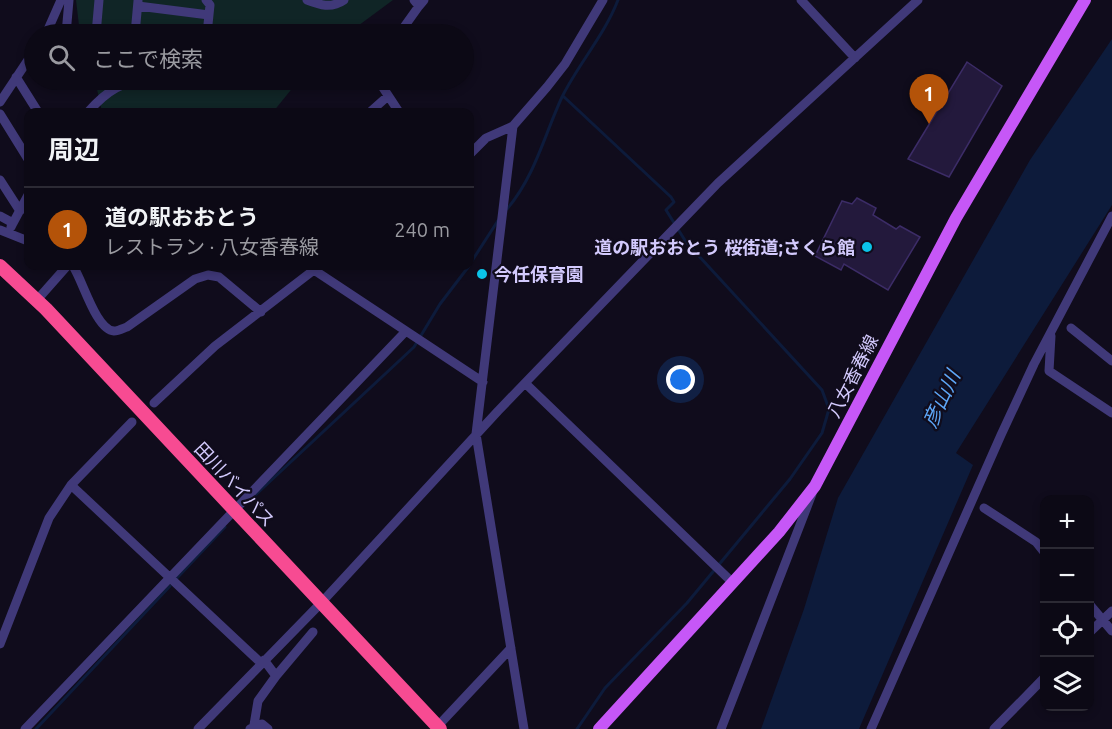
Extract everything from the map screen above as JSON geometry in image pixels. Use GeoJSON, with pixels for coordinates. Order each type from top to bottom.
{"type":"FeatureCollection","features":[{"type":"Feature","properties":{"kind":"highway","name":"田川バイパス"},"geometry":{"type":"LineString","coordinates":[[0,266],[37,300],[437,728]]}},
{"type":"Feature","properties":{"kind":"main road","name":"八女香春線"},"geometry":{"type":"LineString","coordinates":[[599,729],[733,583],[815,486],[951,227],[1085,0]]}},
{"type":"Feature","properties":{"kind":"street"},"geometry":{"type":"LineString","coordinates":[[50,24],[61,0]]}},
{"type":"Feature","properties":{"kind":"street"},"geometry":{"type":"LineString","coordinates":[[67,24],[69,0]]}},
{"type":"Feature","properties":{"kind":"street"},"geometry":{"type":"LineString","coordinates":[[97,24],[99,0]]}},
{"type":"Feature","properties":{"kind":"street"},"geometry":{"type":"LineString","coordinates":[[206,0],[210,5],[208,24]]}},
{"type":"Feature","properties":{"kind":"street"},"geometry":{"type":"LineString","coordinates":[[307,0],[325,6],[344,0]]}},
{"type":"Feature","properties":{"kind":"street"},"geometry":{"type":"LineString","coordinates":[[474,150],[486,138],[513,126],[565,64],[603,0]]}},
{"type":"Feature","properties":{"kind":"street"},"geometry":{"type":"LineString","coordinates":[[801,0],[855,58]]}},
{"type":"Feature","properties":{"kind":"street"},"geometry":{"type":"LineString","coordinates":[[198,729],[321,603],[476,434],[718,183],[918,0]]}},
{"type":"Feature","properties":{"kind":"street"},"geometry":{"type":"LineString","coordinates":[[405,24],[419,2]]}},
{"type":"Feature","properties":{"kind":"street"},"geometry":{"type":"LineString","coordinates":[[136,24],[138,3],[209,15]]}},
{"type":"Feature","properties":{"kind":"street"},"geometry":{"type":"LineString","coordinates":[[0,102],[24,65]]}},
{"type":"Feature","properties":{"kind":"street"},"geometry":{"type":"LineString","coordinates":[[16,76],[24,89]]}},
{"type":"Feature","properties":{"kind":"street"},"geometry":{"type":"LineString","coordinates":[[25,90],[36,108]]}},
{"type":"Feature","properties":{"kind":"street"},"geometry":{"type":"LineString","coordinates":[[92,108],[112,90]]}},
{"type":"Feature","properties":{"kind":"street"},"geometry":{"type":"LineString","coordinates":[[384,90],[396,108]]}},
{"type":"Feature","properties":{"kind":"street"},"geometry":{"type":"LineString","coordinates":[[374,108],[388,96]]}},
{"type":"Feature","properties":{"kind":"street"},"geometry":{"type":"LineString","coordinates":[[0,114],[24,153]]}},
{"type":"Feature","properties":{"kind":"street"},"geometry":{"type":"LineString","coordinates":[[513,126],[476,434],[524,729]]}},
{"type":"Feature","properties":{"kind":"street"},"geometry":{"type":"LineString","coordinates":[[0,180],[20,211]]}},
{"type":"Feature","properties":{"kind":"street"},"geometry":{"type":"LineString","coordinates":[[24,203],[13,223],[4,231],[24,239]]}},
{"type":"Feature","properties":{"kind":"street"},"geometry":{"type":"LineString","coordinates":[[0,216],[13,223]]}},
{"type":"Feature","properties":{"kind":"street"},"geometry":{"type":"LineString","coordinates":[[871,729],[1000,435],[1112,216]]}},
{"type":"Feature","properties":{"kind":"street"},"geometry":{"type":"LineString","coordinates":[[37,300],[63,270]]}},
{"type":"Feature","properties":{"kind":"street"},"geometry":{"type":"LineString","coordinates":[[75,270],[86,289],[97,320],[105,328],[115,331],[143,317],[195,279],[208,275],[219,277],[261,312]]}},
{"type":"Feature","properties":{"kind":"street"},"geometry":{"type":"LineString","coordinates":[[154,403],[215,346],[314,270]]}},
{"type":"Feature","properties":{"kind":"street"},"geometry":{"type":"LineString","coordinates":[[319,270],[483,382]]}},
{"type":"Feature","properties":{"kind":"street"},"geometry":{"type":"LineString","coordinates":[[1071,328],[1112,361]]}},
{"type":"Feature","properties":{"kind":"street"},"geometry":{"type":"LineString","coordinates":[[1052,330],[1049,371],[1112,413]]}},
{"type":"Feature","properties":{"kind":"street"},"geometry":{"type":"LineString","coordinates":[[25,729],[406,331]]}},
{"type":"Feature","properties":{"kind":"street"},"geometry":{"type":"LineString","coordinates":[[525,383],[733,583]]}},
{"type":"Feature","properties":{"kind":"street"},"geometry":{"type":"LineString","coordinates":[[0,644],[49,518],[70,485],[132,422]]}},
{"type":"Feature","properties":{"kind":"street"},"geometry":{"type":"LineString","coordinates":[[70,485],[276,676]]}},
{"type":"Feature","properties":{"kind":"street"},"geometry":{"type":"LineString","coordinates":[[721,729],[815,486]]}},
{"type":"Feature","properties":{"kind":"street"},"geometry":{"type":"LineString","coordinates":[[984,508],[1036,542],[1042,549]]}},
{"type":"Feature","properties":{"kind":"street"},"geometry":{"type":"LineString","coordinates":[[1094,611],[1112,631]]}},
{"type":"Feature","properties":{"kind":"street"},"geometry":{"type":"LineString","coordinates":[[1094,627],[1112,611]]}},
{"type":"Feature","properties":{"kind":"street"},"geometry":{"type":"LineString","coordinates":[[268,729],[262,724],[252,727],[258,701],[314,632]]}},
{"type":"Feature","properties":{"kind":"street"},"geometry":{"type":"LineString","coordinates":[[437,728],[511,648]]}},
{"type":"Feature","properties":{"kind":"street"},"geometry":{"type":"LineString","coordinates":[[994,729],[1040,682]]}},
{"type":"Feature","properties":{"kind":"green space"},"geometry":{"type":"Polygon","coordinates":[[[76,0],[393,0],[361,24],[79,24],[76,0]]]}},
{"type":"Feature","properties":{"kind":"green space"},"geometry":{"type":"Polygon","coordinates":[[[97,90],[291,90],[276,108],[101,108],[97,90]]]}},
{"type":"Feature","properties":{"kind":"water","name":"彦山川"},"geometry":{"type":"Polygon","coordinates":[[[1112,39],[1112,205],[956,453],[973,465],[859,729],[761,729],[804,609],[838,498],[1030,160],[1112,39]]]}},
{"type":"Feature","properties":{"kind":"building"},"geometry":{"type":"Polygon","coordinates":[[[967,62],[1002,86],[949,177],[908,159],[967,62]]]}},
{"type":"Feature","properties":{"kind":"building","name":"道の駅おおとう 桜街道;さくら館"},"geometry":{"type":"Polygon","coordinates":[[[857,198],[876,208],[873,215],[896,229],[900,226],[920,237],[888,290],[844,264],[841,270],[815,256],[842,201],[852,204],[857,198]]]}},
{"type":"Feature","properties":{"kind":"waterway"},"geometry":{"type":"LineString","coordinates":[[507,209],[532,169],[562,97],[606,26],[618,0]]}},
{"type":"Feature","properties":{"kind":"waterway"},"geometry":{"type":"LineString","coordinates":[[563,96],[671,197],[674,202],[666,210],[686,242],[822,390],[829,409],[822,433],[790,479],[687,603],[605,688],[577,729]]}},
{"type":"Feature","properties":{"kind":"waterway"},"geometry":{"type":"LineString","coordinates":[[474,258],[499,219]]}},
{"type":"Feature","properties":{"kind":"waterway"},"geometry":{"type":"LineString","coordinates":[[250,500],[414,347],[440,304],[466,270]]}},
{"type":"Feature","properties":{"kind":"waterway"},"geometry":{"type":"LineString","coordinates":[[177,578],[225,527]]}},
{"type":"Feature","properties":{"kind":"waterway"},"geometry":{"type":"LineString","coordinates":[[36,729],[170,586]]}},
{"type":"Feature","properties":{"kind":"place","name":"道の駅おおとう"},"geometry":{"type":"Point","coordinates":[929,124]}},
{"type":"Feature","properties":{"kind":"place","name":"道の駅おおとう 桜街道;さくら館"},"geometry":{"type":"Point","coordinates":[867,247]}},
{"type":"Feature","properties":{"kind":"place","name":"今任保育園"},"geometry":{"type":"Point","coordinates":[482,274]}}]}
